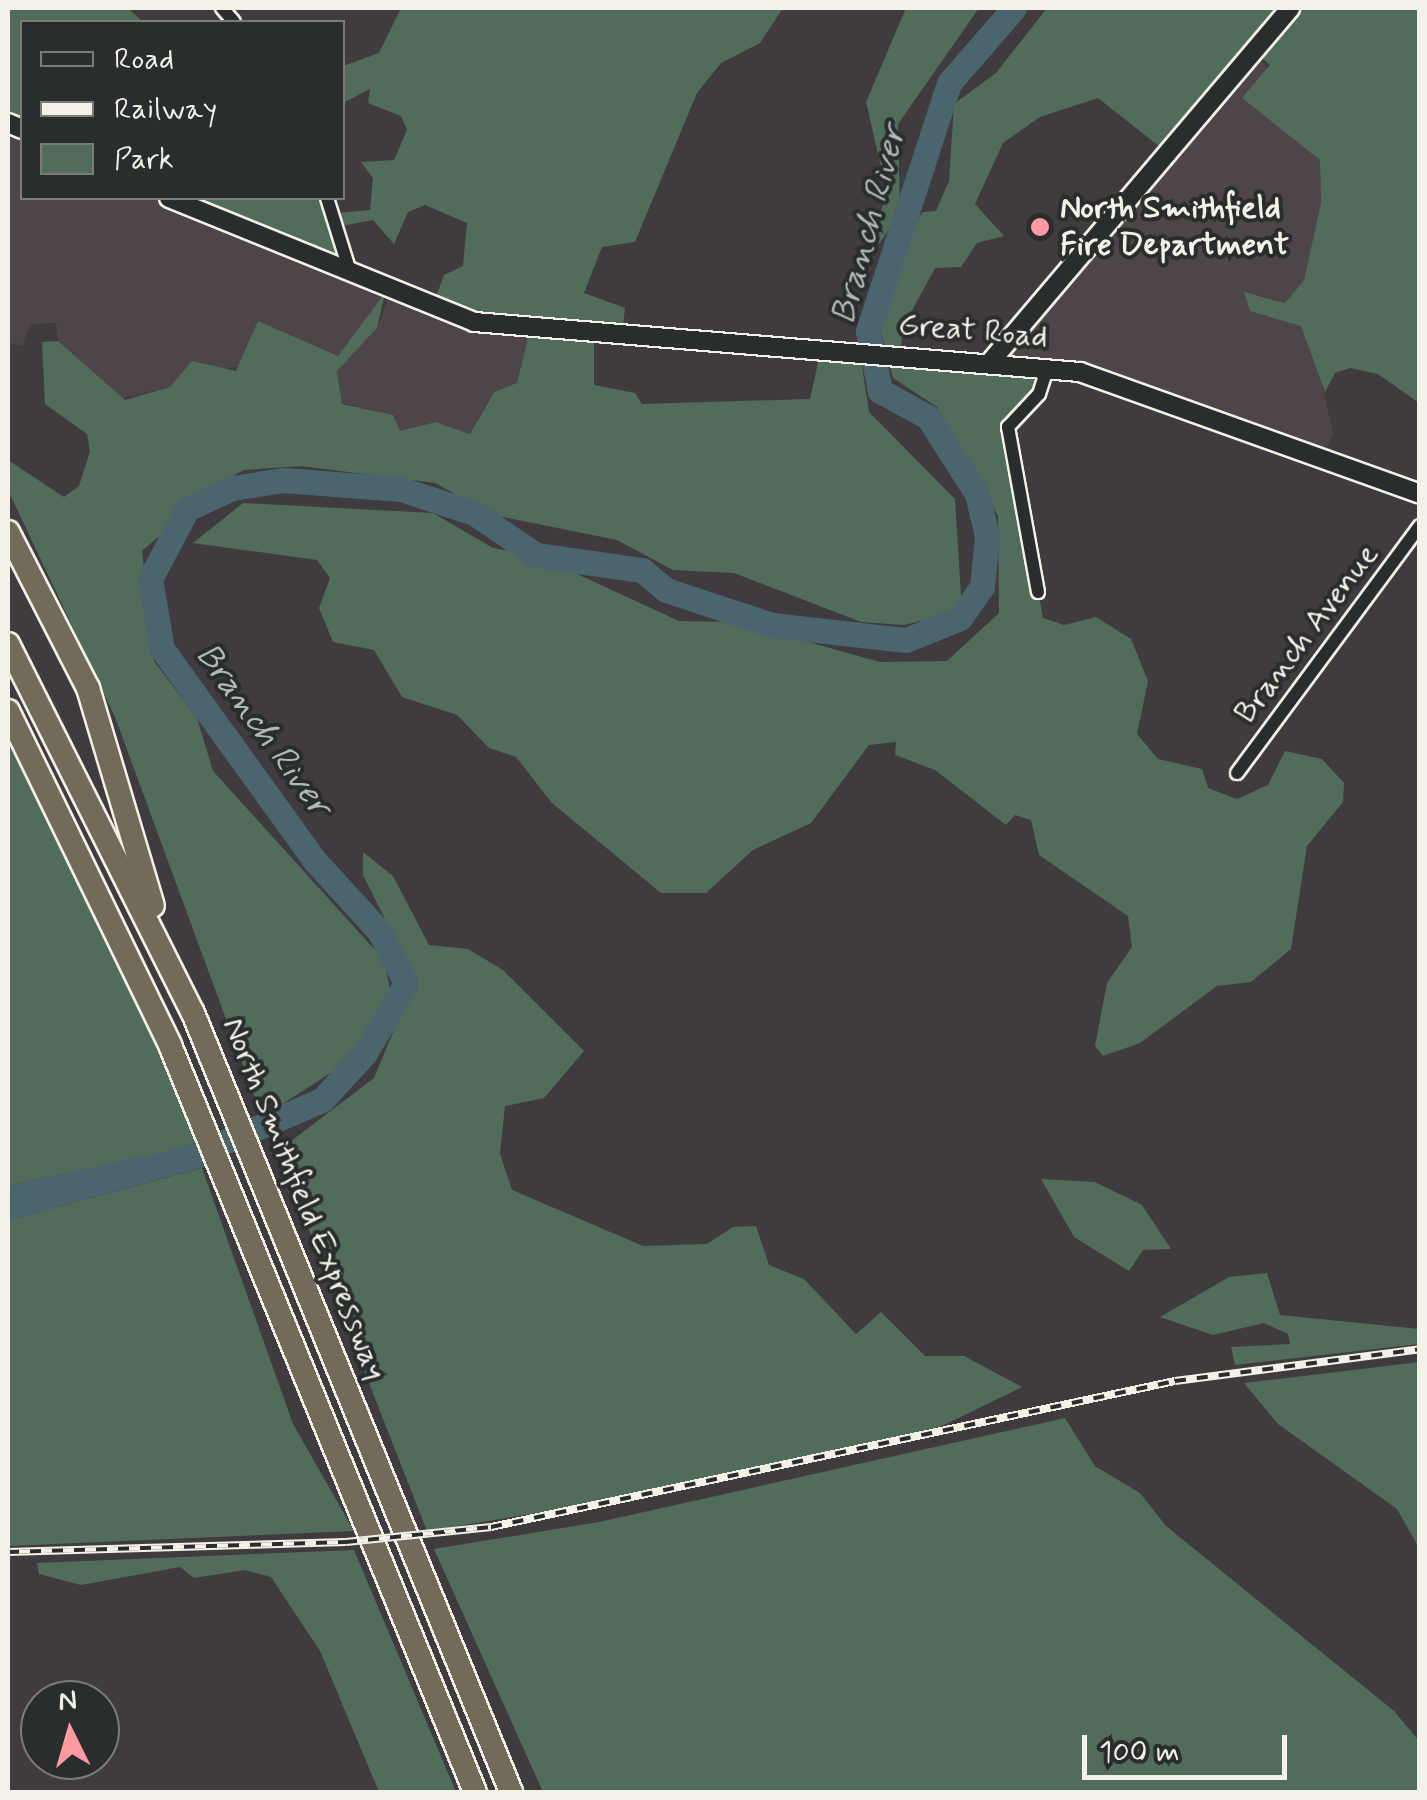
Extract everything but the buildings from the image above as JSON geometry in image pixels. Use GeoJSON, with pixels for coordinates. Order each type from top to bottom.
{"type":"FeatureCollection","features":[{"type":"Feature","properties":{"kind":"highway"},"geometry":{"type":"LineString","coordinates":[[8,532],[88,688],[161,944]]}},
{"type":"Feature","properties":{"kind":"highway","name":"North Smithfield Expressway"},"geometry":{"type":"LineString","coordinates":[[8,644],[161,944],[230,1100],[511,1792]]}},
{"type":"Feature","properties":{"kind":"highway","name":"North Smithfield Expressway"},"geometry":{"type":"LineString","coordinates":[[8,711],[199,1112],[475,1792]]}},
{"type":"Feature","properties":{"kind":"main road"},"geometry":{"type":"LineString","coordinates":[[992,360],[1290,8]]}},
{"type":"Feature","properties":{"kind":"main road","name":"Great Road"},"geometry":{"type":"LineString","coordinates":[[174,200],[350,272],[419,305],[517,332],[1048,366],[1179,401],[1420,494]]}},
{"type":"Feature","properties":{"kind":"street"},"geometry":{"type":"LineString","coordinates":[[328,200],[350,272]]}},
{"type":"Feature","properties":{"kind":"street"},"geometry":{"type":"LineString","coordinates":[[1038,592],[1008,427],[1038,394],[1048,366]]}},
{"type":"Feature","properties":{"kind":"street","name":"Branch Avenue"},"geometry":{"type":"LineString","coordinates":[[1236,774],[1420,526]]}},
{"type":"Feature","properties":{"kind":"shaded area"},"geometry":{"type":"Polygon","coordinates":[[[1257,54],[1320,144],[1321,203],[1304,280],[1285,303],[1256,294],[1263,314],[1301,326],[1318,366],[1333,433],[1322,461],[1171,404],[1005,359],[1257,54]]]}},
{"type":"Feature","properties":{"kind":"shaded area"},"geometry":{"type":"Polygon","coordinates":[[[8,122],[20,128],[20,200],[178,200],[384,296],[338,356],[189,372],[170,387],[118,399],[58,341],[56,323],[30,324],[22,346],[8,343],[8,122]]]}},
{"type":"Feature","properties":{"kind":"shaded area"},"geometry":{"type":"Polygon","coordinates":[[[390,295],[529,339],[517,383],[490,397],[470,434],[436,422],[400,431],[380,412],[342,403],[337,371],[377,328],[390,295]]]}},
{"type":"Feature","properties":{"kind":"green space"},"geometry":{"type":"Polygon","coordinates":[[[8,8],[128,8],[141,20],[20,20],[20,128],[8,122],[8,8]]]}},
{"type":"Feature","properties":{"kind":"green space"},"geometry":{"type":"Polygon","coordinates":[[[401,8],[783,8],[760,43],[721,63],[697,93],[635,242],[602,247],[584,293],[625,308],[621,344],[594,343],[594,385],[635,393],[642,404],[810,399],[820,354],[861,360],[869,412],[955,499],[962,611],[904,625],[861,622],[734,573],[673,570],[617,540],[493,515],[435,483],[301,466],[244,470],[222,482],[142,551],[154,661],[197,718],[213,771],[384,960],[393,1003],[343,1065],[262,1117],[115,717],[8,490],[8,460],[64,497],[79,486],[90,451],[87,434],[45,404],[42,342],[58,341],[125,400],[170,387],[192,361],[236,371],[258,321],[338,356],[385,293],[377,328],[337,371],[342,404],[393,415],[400,431],[436,422],[470,434],[494,392],[517,383],[528,338],[431,310],[444,275],[463,266],[467,223],[425,205],[408,212],[394,244],[373,220],[337,227],[347,267],[179,200],[327,200],[337,213],[370,210],[373,178],[361,162],[394,160],[407,130],[401,116],[368,103],[370,89],[345,102],[345,65],[379,53],[401,8]]]}},
{"type":"Feature","properties":{"kind":"green space"},"geometry":{"type":"Polygon","coordinates":[[[906,8],[979,8],[898,124],[900,213],[879,244],[872,236],[887,193],[866,102],[906,8]]]}},
{"type":"Feature","properties":{"kind":"green space"},"geometry":{"type":"Polygon","coordinates":[[[1047,8],[1419,8],[1419,403],[1378,374],[1350,368],[1335,373],[1325,392],[1301,326],[1250,311],[1244,292],[1285,303],[1304,280],[1321,203],[1320,160],[1242,98],[1270,65],[1257,54],[1170,155],[1098,98],[1040,117],[1003,143],[975,204],[1004,236],[977,243],[961,267],[935,268],[903,327],[900,357],[1040,368],[1040,387],[1009,424],[1043,618],[1064,625],[1096,617],[1131,639],[1148,681],[1137,734],[1158,759],[1202,769],[1208,788],[1237,799],[1268,785],[1285,751],[1322,759],[1344,783],[1343,802],[1307,846],[1291,949],[1251,982],[1217,986],[1140,1043],[1103,1056],[1095,1046],[1107,983],[1132,947],[1128,916],[1039,855],[1031,820],[1015,815],[1006,825],[935,770],[895,755],[896,742],[869,745],[811,823],[753,850],[706,893],[661,893],[552,803],[516,757],[489,748],[457,715],[402,697],[374,650],[333,642],[319,608],[330,578],[317,560],[193,543],[243,503],[433,513],[493,548],[538,556],[679,621],[737,622],[880,662],[947,661],[999,613],[998,516],[937,407],[893,378],[877,315],[901,240],[923,212],[936,211],[949,181],[954,104],[996,73],[1047,8]]]}},
{"type":"Feature","properties":{"kind":"green space"},"geometry":{"type":"Polygon","coordinates":[[[8,741],[160,1046],[198,1145],[8,1186],[8,741]]]}},
{"type":"Feature","properties":{"kind":"green space"},"geometry":{"type":"Polygon","coordinates":[[[363,852],[393,876],[429,945],[468,949],[503,970],[584,1051],[544,1098],[505,1106],[500,1154],[512,1190],[643,1246],[707,1244],[733,1227],[756,1226],[769,1265],[804,1279],[856,1334],[881,1312],[925,1356],[964,1356],[1022,1387],[940,1427],[598,1503],[427,1531],[278,1151],[374,1078],[415,979],[363,875],[363,852]]]}},
{"type":"Feature","properties":{"kind":"green space"},"geometry":{"type":"Polygon","coordinates":[[[202,1168],[293,1424],[354,1531],[8,1546],[8,1220],[202,1168]]]}},
{"type":"Feature","properties":{"kind":"green space"},"geometry":{"type":"Polygon","coordinates":[[[1041,1179],[1095,1182],[1142,1205],[1171,1249],[1143,1250],[1129,1271],[1074,1237],[1041,1179]]]}},
{"type":"Feature","properties":{"kind":"green space"},"geometry":{"type":"Polygon","coordinates":[[[1267,1273],[1280,1315],[1419,1329],[1419,1344],[1235,1365],[1231,1347],[1290,1344],[1288,1334],[1264,1323],[1213,1335],[1160,1317],[1229,1277],[1267,1273]]]}},
{"type":"Feature","properties":{"kind":"green space"},"geometry":{"type":"Polygon","coordinates":[[[1420,1362],[1419,1548],[1397,1509],[1278,1424],[1244,1383],[1420,1362]]]}},
{"type":"Feature","properties":{"kind":"green space"},"geometry":{"type":"Polygon","coordinates":[[[1065,1418],[1095,1466],[1140,1493],[1166,1526],[1394,1711],[1419,1741],[1419,1792],[543,1792],[434,1549],[599,1522],[1065,1418]]]}},
{"type":"Feature","properties":{"kind":"green space"},"geometry":{"type":"Polygon","coordinates":[[[354,1550],[456,1792],[379,1792],[320,1651],[271,1577],[245,1570],[194,1578],[180,1567],[81,1585],[39,1574],[37,1563],[354,1550]]]}},
{"type":"Feature","properties":{"kind":"water"},"geometry":{"type":"Polygon","coordinates":[[[199,1144],[216,1164],[8,1220],[8,1186],[199,1144]]]}},
{"type":"Feature","properties":{"kind":"waterway","name":"Branch River"},"geometry":{"type":"LineString","coordinates":[[194,1155],[322,1100],[365,1053],[406,983],[379,931],[315,861],[162,649],[150,579],[187,509],[232,488],[283,480],[401,489],[474,513],[536,555],[642,570],[666,590],[772,625],[906,640],[960,618],[982,587],[987,536],[977,494],[928,417],[880,391],[868,331],[949,83],[1014,8]]}},
{"type":"Feature","properties":{"kind":"railway"},"geometry":{"type":"LineString","coordinates":[[8,1552],[346,1542],[491,1527],[1175,1381],[1420,1349]]}},
{"type":"Feature","properties":{"kind":"place","name":"North Smithfield Fire Department"},"geometry":{"type":"Point","coordinates":[1040,227]}}]}
